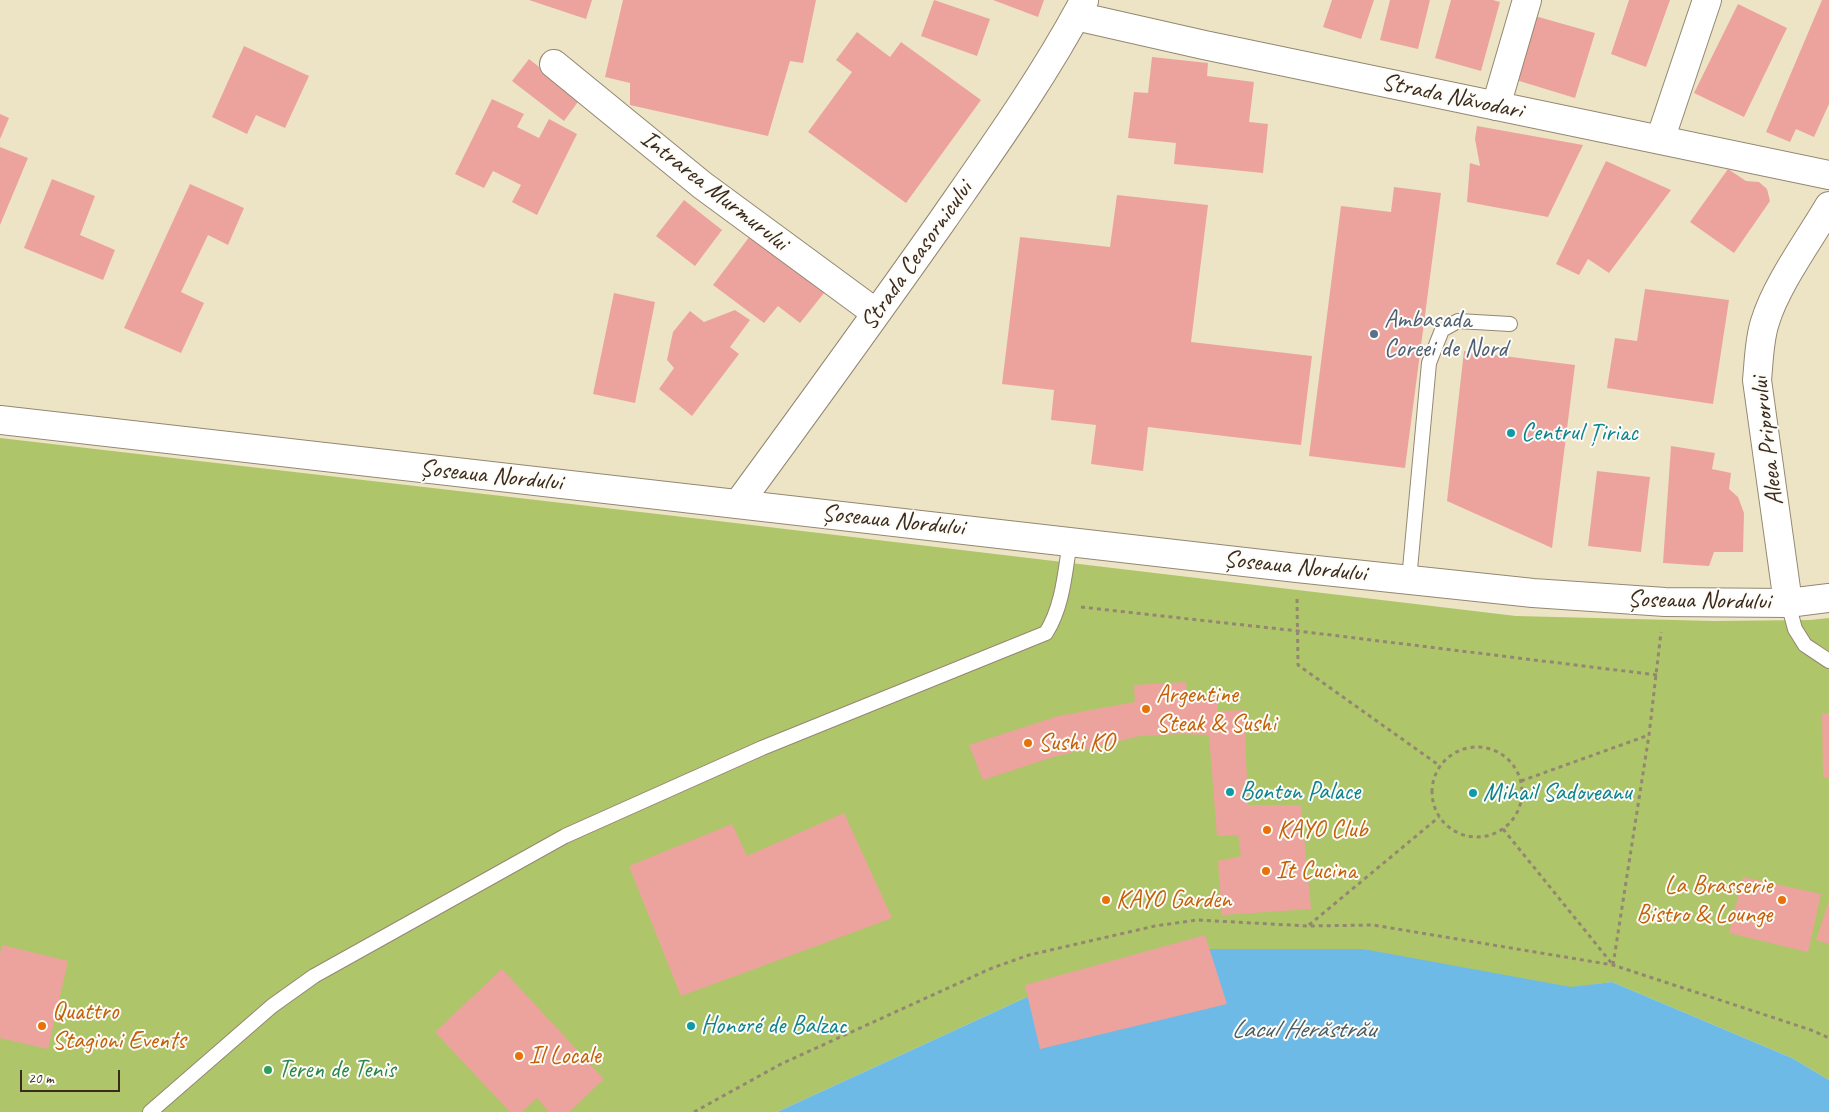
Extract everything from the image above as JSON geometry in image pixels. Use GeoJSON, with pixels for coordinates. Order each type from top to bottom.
{"type":"FeatureCollection","features":[{"type":"Feature","properties":{"kind":"street"},"geometry":{"type":"LineString","coordinates":[[1496,106],[1527,0]]}},
{"type":"Feature","properties":{"kind":"street"},"geometry":{"type":"LineString","coordinates":[[1660,140],[1707,0]]}},
{"type":"Feature","properties":{"kind":"street","name":"Strada Năvodari"},"geometry":{"type":"LineString","coordinates":[[1080,8],[1204,45],[1829,175]]}},
{"type":"Feature","properties":{"kind":"street","name":"Strada Ceasornicului"},"geometry":{"type":"LineString","coordinates":[[738,504],[876,314],[1043,74],[1080,8]]}},
{"type":"Feature","properties":{"kind":"street","name":"Intrarea Murmurului"},"geometry":{"type":"LineString","coordinates":[[554,64],[702,185],[876,314]]}},
{"type":"Feature","properties":{"kind":"street","name":"Aleea Priporului"},"geometry":{"type":"LineString","coordinates":[[1788,603],[1758,380],[1760,353],[1765,322],[1780,288],[1829,206]]}},
{"type":"Feature","properties":{"kind":"street","name":"Șoseaua Nordului"},"geometry":{"type":"LineString","coordinates":[[0,420],[1297,568],[1533,593],[1665,602],[1788,603],[1829,598]]}},
{"type":"Feature","properties":{"kind":"lane"},"geometry":{"type":"LineString","coordinates":[[1409,580],[1429,363],[1442,330],[1458,321],[1510,324]]}},
{"type":"Feature","properties":{"kind":"lane"},"geometry":{"type":"LineString","coordinates":[[150,1112],[272,1006],[322,971],[565,836],[762,748],[1046,633],[1054,620],[1059,606],[1070,541]]}},
{"type":"Feature","properties":{"kind":"lane","name":"Șoseaua Nordului"},"geometry":{"type":"LineString","coordinates":[[1788,603],[1795,629],[1805,645],[1829,661]]}},
{"type":"Feature","properties":{"kind":"path"},"geometry":{"type":"LineString","coordinates":[[1297,568],[1298,665],[1440,766]]}},
{"type":"Feature","properties":{"kind":"path"},"geometry":{"type":"LineString","coordinates":[[1613,965],[1649,735],[1665,602]]}},
{"type":"Feature","properties":{"kind":"path"},"geometry":{"type":"LineString","coordinates":[[1059,606],[1298,631],[1657,675]]}},
{"type":"Feature","properties":{"kind":"path"},"geometry":{"type":"LineString","coordinates":[[1521,781],[1649,735]]}},
{"type":"Feature","properties":{"kind":"path"},"geometry":{"type":"LineString","coordinates":[[1478,746],[1493,749],[1506,757],[1516,768],[1521,781],[1522,795],[1519,808],[1513,820],[1503,829],[1490,836],[1475,838],[1455,831],[1448,827],[1439,817],[1434,807],[1432,786],[1440,766],[1450,755],[1463,748],[1478,746]]}},
{"type":"Feature","properties":{"kind":"path"},"geometry":{"type":"LineString","coordinates":[[1308,926],[1439,817]]}},
{"type":"Feature","properties":{"kind":"path"},"geometry":{"type":"LineString","coordinates":[[1503,829],[1613,965]]}},
{"type":"Feature","properties":{"kind":"path"},"geometry":{"type":"LineString","coordinates":[[694,1112],[781,1064],[992,968],[1029,955],[1155,926],[1197,920],[1308,926],[1373,925],[1613,965],[1811,1030],[1829,1038]]}},
{"type":"Feature","properties":{"kind":"green space"},"geometry":{"type":"Polygon","coordinates":[[[0,438],[1516,616],[1714,621],[1810,620],[1829,618],[1829,1080],[1792,1058],[1612,982],[1571,988],[1027,997],[777,1112],[0,1112],[0,438]]]}},
{"type":"Feature","properties":{"kind":"water","name":"Lacul Herăstrău"},"geometry":{"type":"Polygon","coordinates":[[[1199,949],[1363,949],[1571,987],[1612,982],[1792,1058],[1829,1080],[1829,1112],[777,1112],[1027,997],[1199,949]]]}},
{"type":"Feature","properties":{"kind":"building"},"geometry":{"type":"Polygon","coordinates":[[[529,0],[592,0],[586,19],[529,0]]]}},
{"type":"Feature","properties":{"kind":"building"},"geometry":{"type":"Polygon","coordinates":[[[623,0],[816,0],[803,63],[790,61],[768,136],[630,105],[630,83],[605,77],[623,0]]]}},
{"type":"Feature","properties":{"kind":"building"},"geometry":{"type":"Polygon","coordinates":[[[934,0],[990,19],[977,56],[921,36],[934,0]]]}},
{"type":"Feature","properties":{"kind":"building"},"geometry":{"type":"Polygon","coordinates":[[[993,0],[1044,0],[1038,17],[993,0]]]}},
{"type":"Feature","properties":{"kind":"building"},"geometry":{"type":"Polygon","coordinates":[[[1332,0],[1374,0],[1361,39],[1323,27],[1332,0]]]}},
{"type":"Feature","properties":{"kind":"building"},"geometry":{"type":"Polygon","coordinates":[[[1390,0],[1430,0],[1418,49],[1380,40],[1390,0]]]}},
{"type":"Feature","properties":{"kind":"building"},"geometry":{"type":"Polygon","coordinates":[[[1451,0],[1493,0],[1500,2],[1481,71],[1435,58],[1451,0]]]}},
{"type":"Feature","properties":{"kind":"building"},"geometry":{"type":"Polygon","coordinates":[[[1629,0],[1670,0],[1646,67],[1611,54],[1629,0]]]}},
{"type":"Feature","properties":{"kind":"building"},"geometry":{"type":"Polygon","coordinates":[[[1822,0],[1829,0],[1829,104],[1814,137],[1796,129],[1790,142],[1766,132],[1822,0]]]}},
{"type":"Feature","properties":{"kind":"building"},"geometry":{"type":"Polygon","coordinates":[[[1738,4],[1787,28],[1744,117],[1694,93],[1738,4]]]}},
{"type":"Feature","properties":{"kind":"building"},"geometry":{"type":"Polygon","coordinates":[[[1535,16],[1595,33],[1575,98],[1516,80],[1535,16]]]}},
{"type":"Feature","properties":{"kind":"building"},"geometry":{"type":"Polygon","coordinates":[[[857,32],[890,57],[901,42],[981,100],[906,203],[808,132],[852,72],[836,60],[857,32]]]}},
{"type":"Feature","properties":{"kind":"building"},"geometry":{"type":"Polygon","coordinates":[[[244,46],[309,76],[285,128],[256,115],[247,134],[212,117],[244,46]]]}},
{"type":"Feature","properties":{"kind":"building"},"geometry":{"type":"Polygon","coordinates":[[[1152,57],[1208,63],[1207,76],[1254,82],[1249,122],[1268,124],[1263,173],[1174,164],[1176,143],[1128,138],[1134,92],[1148,93],[1152,57]]]}},
{"type":"Feature","properties":{"kind":"building"},"geometry":{"type":"Polygon","coordinates":[[[529,59],[580,99],[564,121],[512,81],[529,59]]]}},
{"type":"Feature","properties":{"kind":"building"},"geometry":{"type":"Polygon","coordinates":[[[492,99],[524,114],[517,127],[539,138],[549,119],[577,134],[537,215],[512,202],[521,185],[493,171],[484,188],[455,174],[492,99]]]}},
{"type":"Feature","properties":{"kind":"building"},"geometry":{"type":"Polygon","coordinates":[[[0,114],[9,118],[0,139],[0,114]]]}},
{"type":"Feature","properties":{"kind":"building"},"geometry":{"type":"Polygon","coordinates":[[[1477,126],[1583,145],[1548,217],[1467,202],[1470,163],[1480,166],[1475,139],[1477,126]]]}},
{"type":"Feature","properties":{"kind":"building"},"geometry":{"type":"Polygon","coordinates":[[[0,147],[28,158],[0,225],[0,147]]]}},
{"type":"Feature","properties":{"kind":"building"},"geometry":{"type":"Polygon","coordinates":[[[1606,161],[1671,190],[1609,273],[1588,259],[1579,275],[1556,264],[1606,161]]]}},
{"type":"Feature","properties":{"kind":"building"},"geometry":{"type":"Polygon","coordinates":[[[1728,169],[1746,181],[1759,182],[1767,189],[1770,201],[1734,253],[1690,222],[1728,169]]]}},
{"type":"Feature","properties":{"kind":"building"},"geometry":{"type":"Polygon","coordinates":[[[52,179],[95,196],[80,235],[115,250],[103,280],[24,248],[52,179]]]}},
{"type":"Feature","properties":{"kind":"building"},"geometry":{"type":"Polygon","coordinates":[[[190,184],[244,208],[228,245],[208,235],[181,292],[204,303],[181,353],[124,328],[190,184]]]}},
{"type":"Feature","properties":{"kind":"building","name":"Ambasada Coreei de Nord"},"geometry":{"type":"Polygon","coordinates":[[[1394,187],[1441,193],[1405,468],[1309,456],[1341,206],[1391,212],[1394,187]]]}},
{"type":"Feature","properties":{"kind":"building"},"geometry":{"type":"Polygon","coordinates":[[[1117,195],[1208,205],[1191,342],[1312,356],[1301,445],[1148,427],[1143,471],[1091,464],[1096,425],[1051,420],[1054,390],[1002,384],[1020,237],[1110,247],[1117,195]]]}},
{"type":"Feature","properties":{"kind":"building"},"geometry":{"type":"Polygon","coordinates":[[[684,200],[722,230],[695,266],[656,236],[684,200]]]}},
{"type":"Feature","properties":{"kind":"building"},"geometry":{"type":"Polygon","coordinates":[[[750,236],[824,293],[800,323],[778,306],[764,323],[713,285],[750,236]]]}},
{"type":"Feature","properties":{"kind":"building"},"geometry":{"type":"Polygon","coordinates":[[[1645,289],[1729,300],[1713,404],[1607,388],[1615,338],[1637,341],[1645,289]]]}},
{"type":"Feature","properties":{"kind":"building"},"geometry":{"type":"Polygon","coordinates":[[[614,293],[655,302],[635,403],[593,394],[614,293]]]}},
{"type":"Feature","properties":{"kind":"building"},"geometry":{"type":"Polygon","coordinates":[[[735,310],[750,320],[730,347],[739,354],[692,416],[659,389],[674,368],[667,360],[673,332],[690,311],[704,322],[735,310]]]}},
{"type":"Feature","properties":{"kind":"building","name":"Centrul Țiriac"},"geometry":{"type":"Polygon","coordinates":[[[1464,351],[1575,365],[1552,548],[1447,501],[1464,351]]]}},
{"type":"Feature","properties":{"kind":"building"},"geometry":{"type":"Polygon","coordinates":[[[1671,446],[1715,453],[1712,469],[1731,473],[1729,489],[1738,497],[1744,513],[1743,552],[1714,552],[1709,566],[1663,563],[1671,446]]]}},
{"type":"Feature","properties":{"kind":"building"},"geometry":{"type":"Polygon","coordinates":[[[1597,471],[1650,477],[1641,552],[1588,546],[1597,471]]]}},
{"type":"Feature","properties":{"kind":"building","name":"Bonton Palace"},"geometry":{"type":"Polygon","coordinates":[[[1186,682],[1187,698],[1217,696],[1218,711],[1244,710],[1248,805],[1301,805],[1311,909],[1222,915],[1218,861],[1241,856],[1238,835],[1217,836],[1209,735],[1140,736],[1053,757],[983,780],[969,745],[1058,716],[1135,702],[1134,685],[1186,682]]]}},
{"type":"Feature","properties":{"kind":"building"},"geometry":{"type":"Polygon","coordinates":[[[1822,713],[1829,713],[1829,777],[1823,777],[1822,713]]]}},
{"type":"Feature","properties":{"kind":"building"},"geometry":{"type":"Polygon","coordinates":[[[844,813],[892,918],[681,996],[629,866],[732,824],[747,856],[844,813]]]}},
{"type":"Feature","properties":{"kind":"building"},"geometry":{"type":"Polygon","coordinates":[[[1743,877],[1821,894],[1808,952],[1729,933],[1743,877]]]}},
{"type":"Feature","properties":{"kind":"building"},"geometry":{"type":"Polygon","coordinates":[[[1829,901],[1829,944],[1816,940],[1829,901]]]}},
{"type":"Feature","properties":{"kind":"building"},"geometry":{"type":"Polygon","coordinates":[[[1205,935],[1227,1004],[1040,1049],[1025,985],[1205,935]]]}},
{"type":"Feature","properties":{"kind":"building"},"geometry":{"type":"Polygon","coordinates":[[[2,945],[68,961],[48,1049],[0,1038],[0,954],[2,945]]]}},
{"type":"Feature","properties":{"kind":"building","name":"Il Locale"},"geometry":{"type":"Polygon","coordinates":[[[502,969],[604,1079],[569,1112],[549,1112],[537,1098],[522,1112],[510,1112],[435,1032],[502,969]]]}},
{"type":"Feature","properties":{"kind":"place","name":"Ambasada Coreei de Nord"},"geometry":{"type":"Point","coordinates":[1374,334]}},
{"type":"Feature","properties":{"kind":"place","name":"Centrul Țiriac"},"geometry":{"type":"Point","coordinates":[1511,433]}},
{"type":"Feature","properties":{"kind":"place","name":"Argentine Steak & Sushi"},"geometry":{"type":"Point","coordinates":[1146,709]}},
{"type":"Feature","properties":{"kind":"place","name":"Sushi KO"},"geometry":{"type":"Point","coordinates":[1028,743]}},
{"type":"Feature","properties":{"kind":"place","name":"Bonton Palace"},"geometry":{"type":"Point","coordinates":[1230,792]}},
{"type":"Feature","properties":{"kind":"place","name":"Mihail Sadoveanu"},"geometry":{"type":"Point","coordinates":[1473,793]}},
{"type":"Feature","properties":{"kind":"place","name":"KAYO Club"},"geometry":{"type":"Point","coordinates":[1267,830]}},
{"type":"Feature","properties":{"kind":"place","name":"It Cucina"},"geometry":{"type":"Point","coordinates":[1266,871]}},
{"type":"Feature","properties":{"kind":"place","name":"KAYO Garden"},"geometry":{"type":"Point","coordinates":[1106,900]}},
{"type":"Feature","properties":{"kind":"place","name":"La Brasserie Bistro & Lounge"},"geometry":{"type":"Point","coordinates":[1782,900]}},
{"type":"Feature","properties":{"kind":"place","name":"Quattro Stagioni Events"},"geometry":{"type":"Point","coordinates":[42,1026]}},
{"type":"Feature","properties":{"kind":"place","name":"Honoré de Balzac"},"geometry":{"type":"Point","coordinates":[691,1026]}},
{"type":"Feature","properties":{"kind":"place","name":"Il Locale"},"geometry":{"type":"Point","coordinates":[519,1056]}},
{"type":"Feature","properties":{"kind":"place","name":"Teren de Tenis"},"geometry":{"type":"Point","coordinates":[268,1070]}}]}
